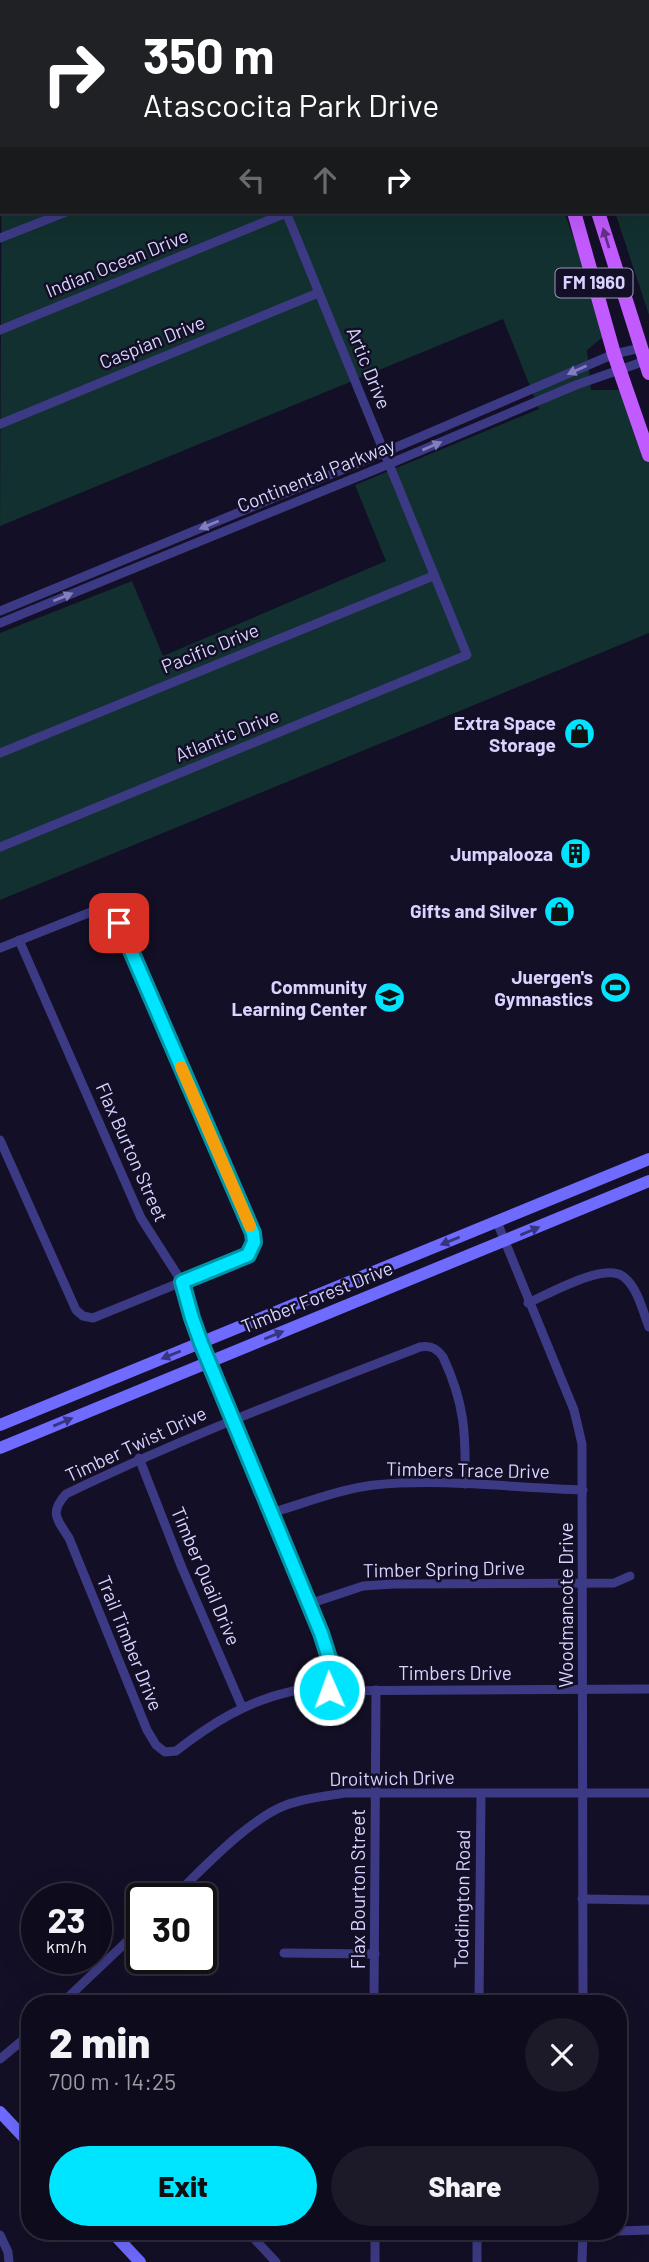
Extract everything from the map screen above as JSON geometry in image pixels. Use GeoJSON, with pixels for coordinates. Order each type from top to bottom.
{"type":"FeatureCollection","features":[{"type":"Feature","properties":{"kind":"main road","name":"FM 1960"},"geometry":{"type":"LineString","coordinates":[[575,214],[619,371],[649,455]]}},
{"type":"Feature","properties":{"kind":"main road","name":"FM 1960"},"geometry":{"type":"LineString","coordinates":[[599,214],[645,361]]}},
{"type":"Feature","properties":{"kind":"main road","name":"Timber Forest Drive"},"geometry":{"type":"LineString","coordinates":[[0,1425],[649,1159]]}},
{"type":"Feature","properties":{"kind":"main road","name":"Timber Forest Drive"},"geometry":{"type":"LineString","coordinates":[[0,1448],[649,1181]]}},
{"type":"Feature","properties":{"kind":"main road"},"geometry":{"type":"LineString","coordinates":[[341,1285],[349,1304]]}},
{"type":"Feature","properties":{"kind":"main road"},"geometry":{"type":"LineString","coordinates":[[0,2112],[21,2134]]}},
{"type":"Feature","properties":{"kind":"main road"},"geometry":{"type":"LineString","coordinates":[[119,2240],[140,2262]]}},
{"type":"Feature","properties":{"kind":"street"},"geometry":{"type":"LineString","coordinates":[[0,239],[61,214]]}},
{"type":"Feature","properties":{"kind":"street","name":"Indian Ocean Drive"},"geometry":{"type":"LineString","coordinates":[[0,330],[281,214]]}},
{"type":"Feature","properties":{"kind":"street","name":"Artic Drive"},"geometry":{"type":"LineString","coordinates":[[287,214],[467,655]]}},
{"type":"Feature","properties":{"kind":"street","name":"Caspian Drive"},"geometry":{"type":"LineString","coordinates":[[0,424],[318,293]]}},
{"type":"Feature","properties":{"kind":"street","name":"Continental Parkway"},"geometry":{"type":"LineString","coordinates":[[0,611],[614,354],[645,361]]}},
{"type":"Feature","properties":{"kind":"street","name":"Continental Parkway"},"geometry":{"type":"LineString","coordinates":[[0,623],[576,385],[645,361]]}},
{"type":"Feature","properties":{"kind":"street","name":"Pacific Drive"},"geometry":{"type":"LineString","coordinates":[[0,753],[433,576]]}},
{"type":"Feature","properties":{"kind":"street","name":"Atlantic Drive"},"geometry":{"type":"LineString","coordinates":[[0,847],[467,655]]}},
{"type":"Feature","properties":{"kind":"street"},"geometry":{"type":"LineString","coordinates":[[0,948],[92,911],[101,908],[109,910],[119,923],[253,1233],[252,1249],[248,1255],[93,1318],[83,1316],[76,1310],[0,1140]]}},
{"type":"Feature","properties":{"kind":"street","name":"Flax Burton Street"},"geometry":{"type":"LineString","coordinates":[[19,940],[141,1218],[182,1282],[201,1343],[327,1652],[329,1690]]}},
{"type":"Feature","properties":{"kind":"street","name":"Woodmancote Drive"},"geometry":{"type":"LineString","coordinates":[[497,1222],[579,1428],[584,1461],[583,1995]]}},
{"type":"Feature","properties":{"kind":"street"},"geometry":{"type":"LineString","coordinates":[[528,1303],[595,1274],[611,1271],[631,1284],[649,1327]]}},
{"type":"Feature","properties":{"kind":"street","name":"Timber Twist Drive"},"geometry":{"type":"LineString","coordinates":[[75,1554],[57,1518],[58,1503],[66,1494],[139,1458],[232,1419],[400,1354],[429,1346],[443,1357],[464,1417],[466,1484]]}},
{"type":"Feature","properties":{"kind":"street","name":"Timber Quail Drive"},"geometry":{"type":"LineString","coordinates":[[139,1458],[242,1707]]}},
{"type":"Feature","properties":{"kind":"street","name":"Timbers Trace Drive"},"geometry":{"type":"LineString","coordinates":[[271,1513],[374,1485],[466,1484],[583,1490]]}},
{"type":"Feature","properties":{"kind":"street","name":"Trail Timber Drive"},"geometry":{"type":"LineString","coordinates":[[75,1554],[155,1744]]}},
{"type":"Feature","properties":{"kind":"street","name":"Timber Spring Drive"},"geometry":{"type":"LineString","coordinates":[[309,1604],[363,1586],[614,1583],[629,1576]]}},
{"type":"Feature","properties":{"kind":"street","name":"Timbers Drive"},"geometry":{"type":"LineString","coordinates":[[155,1744],[165,1752],[176,1751],[218,1720],[242,1707],[293,1691],[649,1689]]}},
{"type":"Feature","properties":{"kind":"street","name":"Flax Bourton Street"},"geometry":{"type":"LineString","coordinates":[[374,1995],[376,1690]]}},
{"type":"Feature","properties":{"kind":"street","name":"Droitwich Drive"},"geometry":{"type":"LineString","coordinates":[[188,1883],[241,1835],[276,1810],[324,1796],[376,1793],[649,1793]]}},
{"type":"Feature","properties":{"kind":"street","name":"Toddington Road"},"geometry":{"type":"LineString","coordinates":[[479,1995],[481,1794]]}},
{"type":"Feature","properties":{"kind":"street"},"geometry":{"type":"LineString","coordinates":[[582,1899],[649,1900]]}},
{"type":"Feature","properties":{"kind":"street"},"geometry":{"type":"LineString","coordinates":[[70,1995],[126,1942]]}},
{"type":"Feature","properties":{"kind":"street"},"geometry":{"type":"LineString","coordinates":[[284,1954],[375,1954]]}},
{"type":"Feature","properties":{"kind":"street"},"geometry":{"type":"LineString","coordinates":[[0,2059],[21,2042]]}},
{"type":"Feature","properties":{"kind":"street"},"geometry":{"type":"LineString","coordinates":[[627,2231],[649,2231]]}},
{"type":"Feature","properties":{"kind":"street"},"geometry":{"type":"LineString","coordinates":[[0,2235],[8,2252],[9,2262]]}},
{"type":"Feature","properties":{"kind":"street"},"geometry":{"type":"LineString","coordinates":[[255,2240],[276,2262]]}},
{"type":"Feature","properties":{"kind":"street"},"geometry":{"type":"LineString","coordinates":[[375,2240],[375,2262]]}},
{"type":"Feature","properties":{"kind":"street"},"geometry":{"type":"LineString","coordinates":[[477,2240],[477,2262]]}},
{"type":"Feature","properties":{"kind":"street"},"geometry":{"type":"LineString","coordinates":[[582,2262],[583,2240]]}},
{"type":"Feature","properties":{"kind":"green space"},"geometry":{"type":"Polygon","coordinates":[[[1,214],[565,214],[609,332],[587,350],[591,390],[623,390],[649,450],[649,633],[0,900],[0,633],[132,581],[163,656],[386,561],[355,485],[539,409],[503,319],[0,526],[1,214]]]}},
{"type":"Feature","properties":{"kind":"green space"},"geometry":{"type":"Polygon","coordinates":[[[616,214],[649,214],[649,315],[616,214]]]}},
{"type":"Feature","properties":{"kind":"slow traffic"},"geometry":{"type":"LineString","coordinates":[[181,1067],[250,1226]]}},
{"type":"Feature","properties":{"kind":"place","name":"Extra Space Storage"},"geometry":{"type":"Point","coordinates":[579,734]}},
{"type":"Feature","properties":{"kind":"place","name":"Jumpalooza"},"geometry":{"type":"Point","coordinates":[576,854]}},
{"type":"Feature","properties":{"kind":"place","name":"Gifts and Silver"},"geometry":{"type":"Point","coordinates":[560,911]}},
{"type":"Feature","properties":{"kind":"place","name":"Juergen's Gymnastics"},"geometry":{"type":"Point","coordinates":[616,988]}},
{"type":"Feature","properties":{"kind":"place","name":"Community Learning Center"},"geometry":{"type":"Point","coordinates":[390,998]}},
{"type":"Feature","properties":{"kind":"route"},"geometry":{"type":"LineString","coordinates":[[119,923],[253,1233],[254,1242],[248,1255],[182,1282],[201,1343],[321,1633],[329,1658],[329,1690]]}}]}
